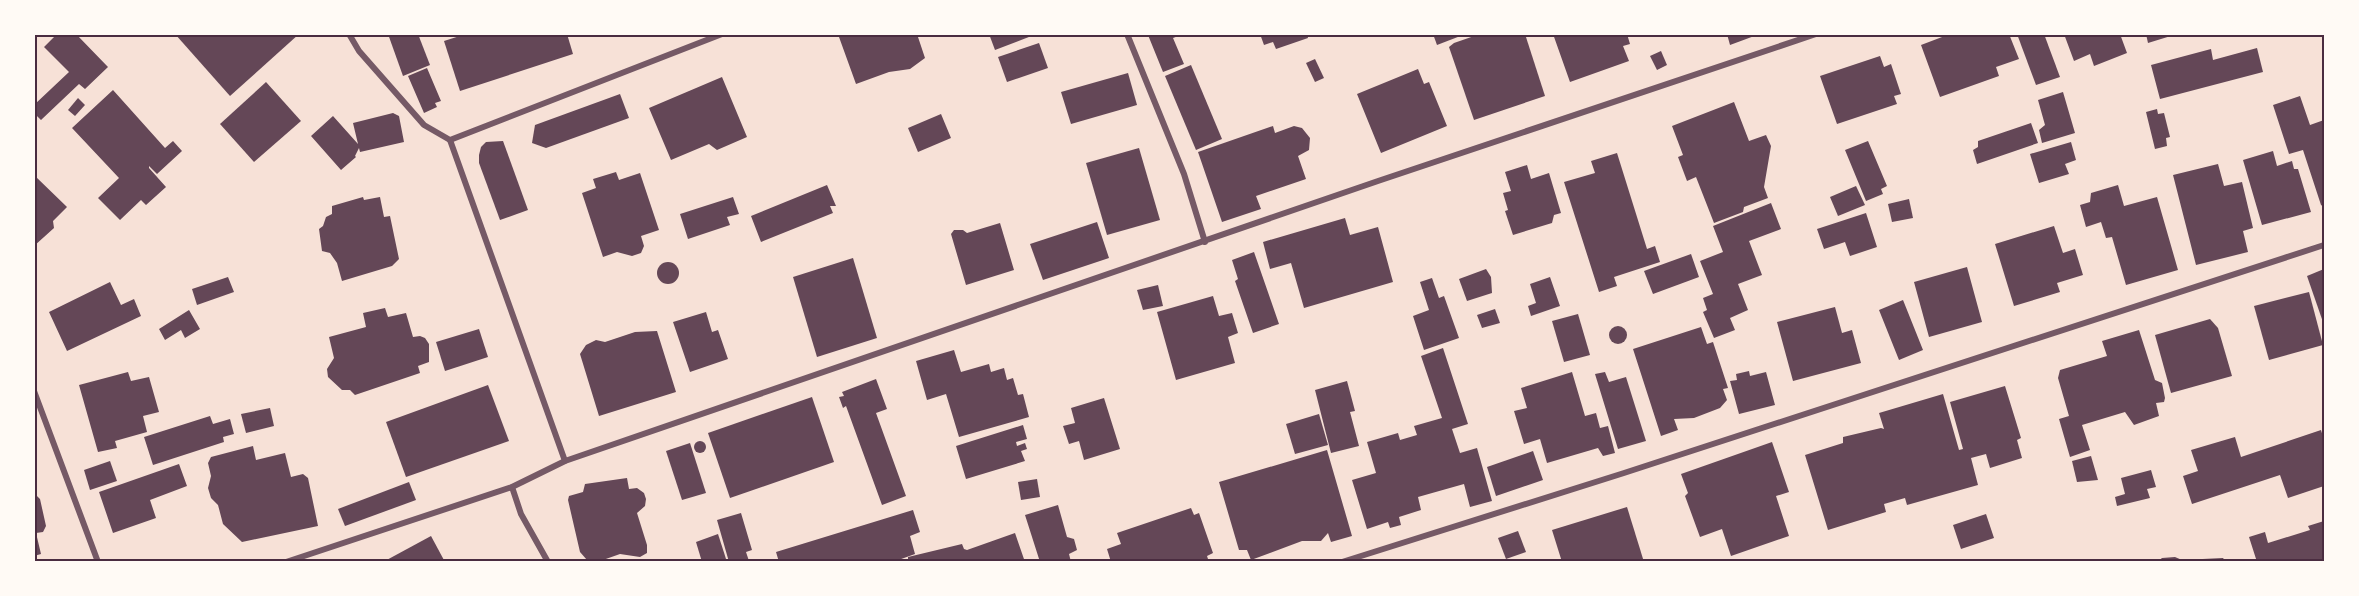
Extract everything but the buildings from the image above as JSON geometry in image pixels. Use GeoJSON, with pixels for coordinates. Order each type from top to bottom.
{"type":"FeatureCollection","features":[{"type":"Feature","properties":{"kind":"street"},"geometry":{"type":"LineString","coordinates":[[349,34],[359,51],[424,125],[450,140],[565,461]]}},
{"type":"Feature","properties":{"kind":"street"},"geometry":{"type":"LineString","coordinates":[[450,140],[722,34]]}},
{"type":"Feature","properties":{"kind":"street"},"geometry":{"type":"LineString","coordinates":[[1127,34],[1184,174],[1205,242]]}},
{"type":"Feature","properties":{"kind":"street"},"geometry":{"type":"LineString","coordinates":[[286,561],[512,487],[565,461],[1378,181],[1816,34]]}},
{"type":"Feature","properties":{"kind":"street"},"geometry":{"type":"LineString","coordinates":[[1342,561],[1635,470],[2325,245]]}},
{"type":"Feature","properties":{"kind":"street"},"geometry":{"type":"LineString","coordinates":[[34,391],[98,561]]}},
{"type":"Feature","properties":{"kind":"street"},"geometry":{"type":"LineString","coordinates":[[512,487],[521,514],[548,561]]}}]}
